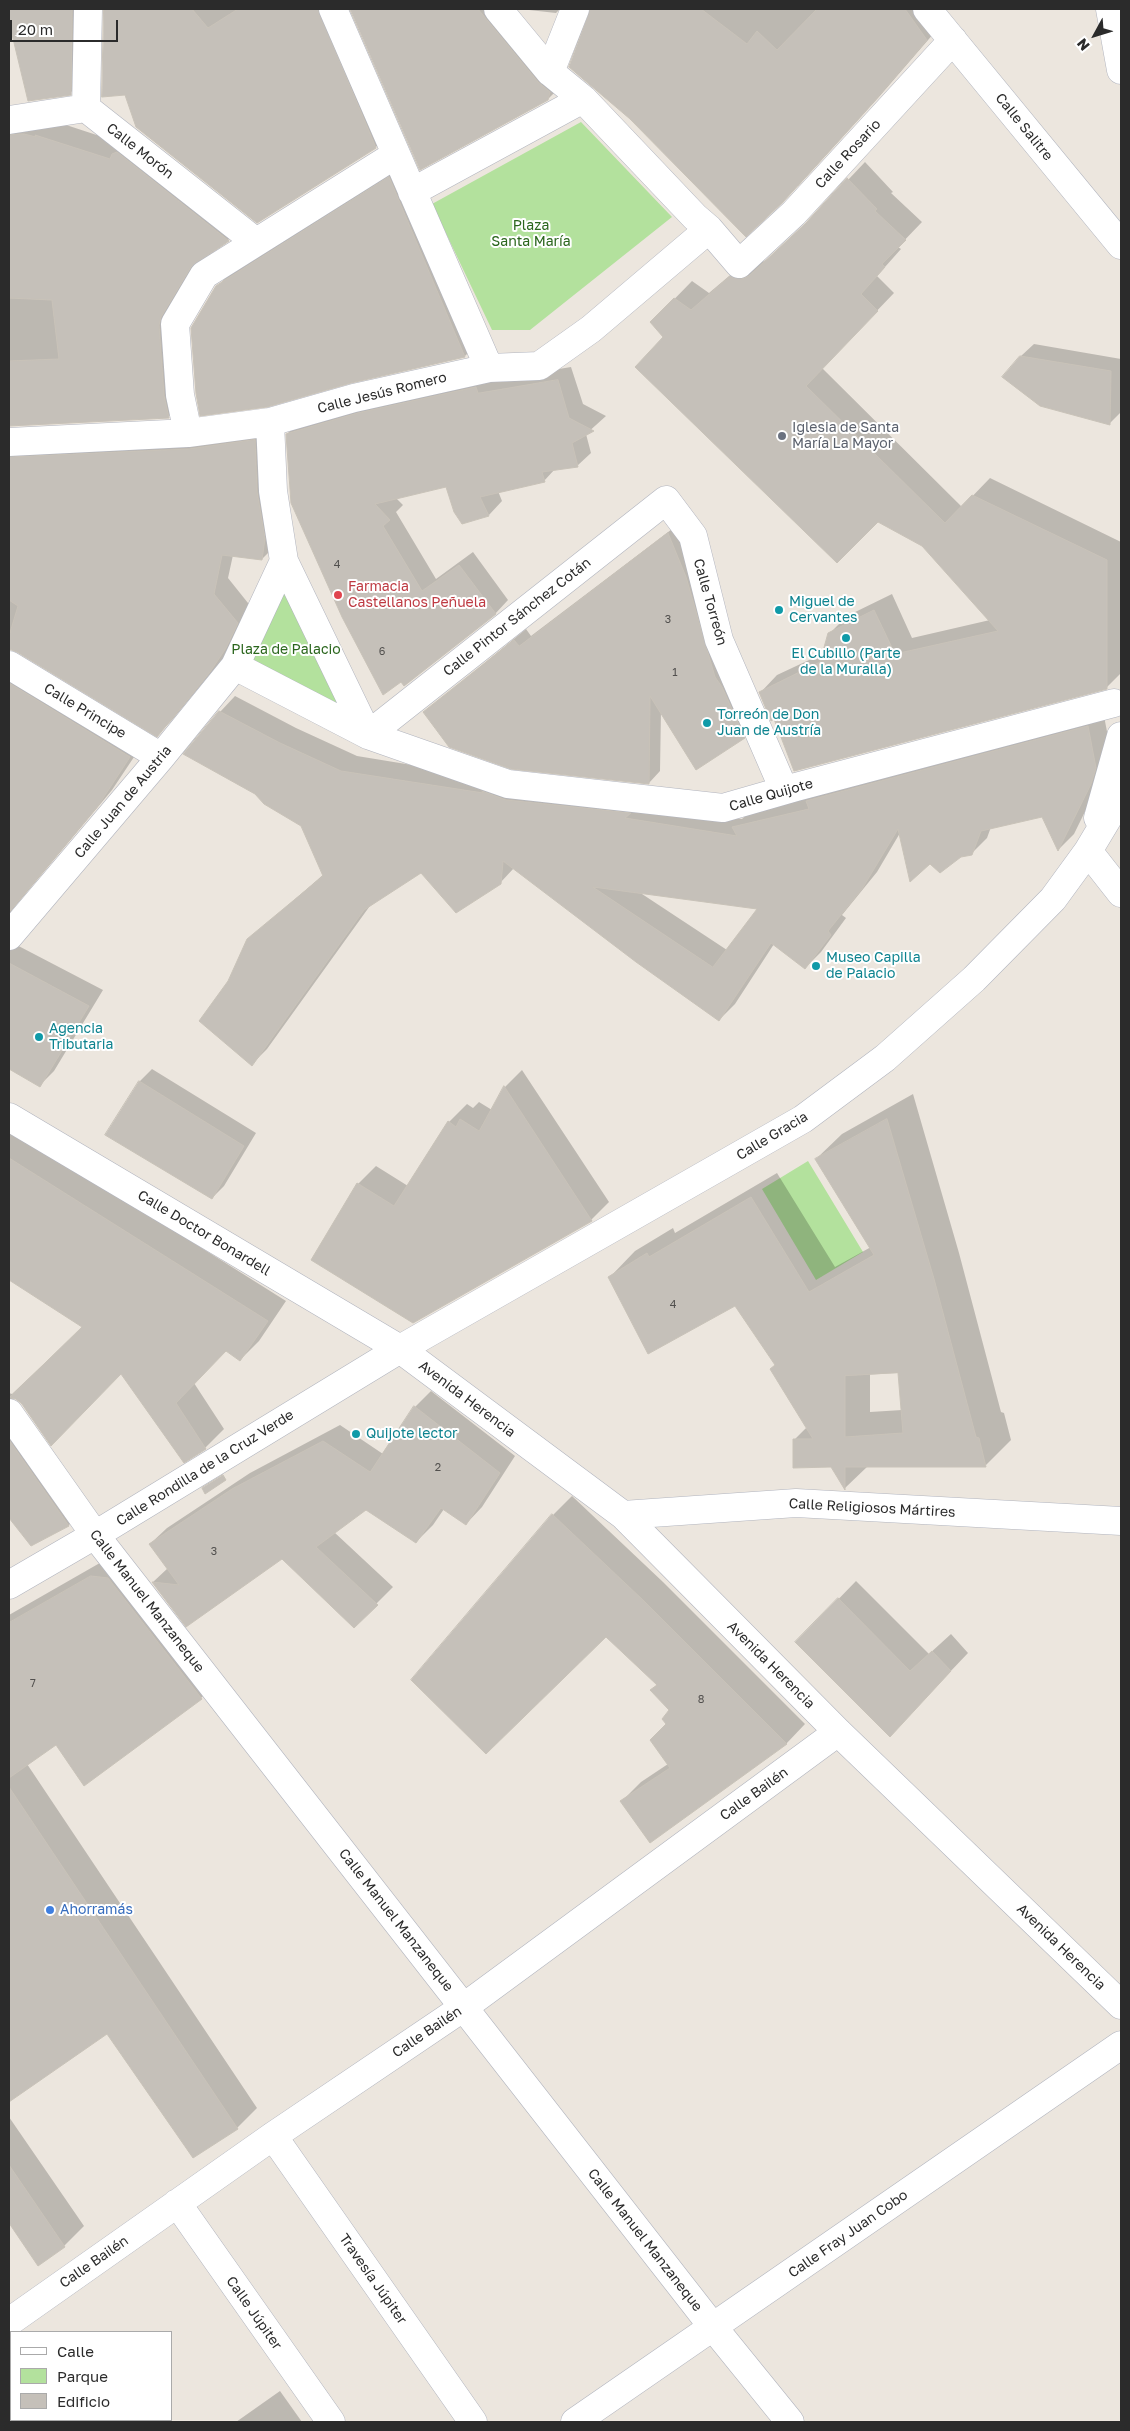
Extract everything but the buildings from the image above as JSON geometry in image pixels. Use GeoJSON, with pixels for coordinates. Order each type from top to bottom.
{"type":"FeatureCollection","features":[{"type":"Feature","properties":{"kind":"street"},"geometry":{"type":"LineString","coordinates":[[333,9],[489,368]]}},
{"type":"Feature","properties":{"kind":"street"},"geometry":{"type":"LineString","coordinates":[[498,9],[550,72],[582,99],[695,217],[709,229]]}},
{"type":"Feature","properties":{"kind":"street"},"geometry":{"type":"LineString","coordinates":[[550,72],[575,9]]}},
{"type":"Feature","properties":{"kind":"street","name":"Calle Salitre"},"geometry":{"type":"LineString","coordinates":[[927,9],[1121,245]]}},
{"type":"Feature","properties":{"kind":"street"},"geometry":{"type":"LineString","coordinates":[[1110,9],[1121,70]]}},
{"type":"Feature","properties":{"kind":"street"},"geometry":{"type":"LineString","coordinates":[[9,120],[86,108],[93,15]]}},
{"type":"Feature","properties":{"kind":"street","name":"Calle Rosario"},"geometry":{"type":"LineString","coordinates":[[709,229],[739,264],[794,212],[953,40]]}},
{"type":"Feature","properties":{"kind":"street"},"geometry":{"type":"LineString","coordinates":[[412,192],[582,99]]}},
{"type":"Feature","properties":{"kind":"street","name":"Calle Morón"},"geometry":{"type":"LineString","coordinates":[[86,108],[256,242]]}},
{"type":"Feature","properties":{"kind":"street"},"geometry":{"type":"LineString","coordinates":[[188,433],[180,395],[175,324],[204,274],[395,155]]}},
{"type":"Feature","properties":{"kind":"street","name":"Calle Jesús Romero"},"geometry":{"type":"LineString","coordinates":[[9,442],[188,433],[270,422],[354,398],[489,368],[539,366],[591,329],[709,229]]}},
{"type":"Feature","properties":{"kind":"street"},"geometry":{"type":"LineString","coordinates":[[270,422],[273,491],[284,561],[368,735]]}},
{"type":"Feature","properties":{"kind":"street","name":"Calle Pintor Sánchez Cotán"},"geometry":{"type":"LineString","coordinates":[[368,735],[666,500]]}},
{"type":"Feature","properties":{"kind":"street","name":"Calle Torreón"},"geometry":{"type":"LineString","coordinates":[[666,500],[693,536],[719,640],[784,790]]}},
{"type":"Feature","properties":{"kind":"street"},"geometry":{"type":"LineString","coordinates":[[284,561],[235,666],[368,735]]}},
{"type":"Feature","properties":{"kind":"street","name":"Calle Principe"},"geometry":{"type":"LineString","coordinates":[[9,665],[161,757]]}},
{"type":"Feature","properties":{"kind":"street","name":"Calle Juan de Austria"},"geometry":{"type":"LineString","coordinates":[[9,936],[161,757],[235,666]]}},
{"type":"Feature","properties":{"kind":"street"},"geometry":{"type":"LineString","coordinates":[[1118,698],[1113,720],[1121,735]]}},
{"type":"Feature","properties":{"kind":"street","name":"Calle Quijote"},"geometry":{"type":"LineString","coordinates":[[368,735],[508,784],[723,808],[1118,698]]}},
{"type":"Feature","properties":{"kind":"street","name":"Calle Gracia"},"geometry":{"type":"LineString","coordinates":[[1088,851],[1121,735]]}},
{"type":"Feature","properties":{"kind":"street","name":"Calle Gracia"},"geometry":{"type":"LineString","coordinates":[[400,1348],[803,1119],[885,1058],[974,979],[1053,899],[1088,851],[1121,796]]}},
{"type":"Feature","properties":{"kind":"street"},"geometry":{"type":"LineString","coordinates":[[1088,851],[1121,893]]}},
{"type":"Feature","properties":{"kind":"street","name":"Calle Doctor Bonardell"},"geometry":{"type":"LineString","coordinates":[[9,1117],[400,1348]]}},
{"type":"Feature","properties":{"kind":"street","name":"Avenida Herencia"},"geometry":{"type":"LineString","coordinates":[[400,1348],[623,1515],[838,1732],[1121,2006]]}},
{"type":"Feature","properties":{"kind":"street","name":"Calle Rondilla de la Cruz Verde"},"geometry":{"type":"LineString","coordinates":[[9,1585],[95,1536],[400,1348]]}},
{"type":"Feature","properties":{"kind":"street","name":"Calle Manuel Manzaneque"},"geometry":{"type":"LineString","coordinates":[[9,1413],[95,1536],[713,2327],[790,2422]]}},
{"type":"Feature","properties":{"kind":"street","name":"Calle Religiosos Mártires"},"geometry":{"type":"LineString","coordinates":[[623,1515],[796,1503],[1121,1521]]}},
{"type":"Feature","properties":{"kind":"street","name":"Calle Bailén"},"geometry":{"type":"LineString","coordinates":[[9,2322],[273,2136],[464,2007],[838,1732]]}},
{"type":"Feature","properties":{"kind":"street","name":"Calle Fray Juan Cobo"},"geometry":{"type":"LineString","coordinates":[[575,2422],[1121,2046]]}},
{"type":"Feature","properties":{"kind":"street","name":"Travesía Júpiter"},"geometry":{"type":"LineString","coordinates":[[273,2136],[473,2422]]}},
{"type":"Feature","properties":{"kind":"street","name":"Calle Júpiter"},"geometry":{"type":"LineString","coordinates":[[177,2203],[332,2422]]}},
{"type":"Feature","properties":{"kind":"green space","name":"Plaza Santa María"},"geometry":{"type":"Polygon","coordinates":[[[581,122],[672,217],[530,330],[492,330],[432,204],[581,122]]]}},
{"type":"Feature","properties":{"kind":"green space","name":"Plaza de Palacio"},"geometry":{"type":"Polygon","coordinates":[[[284,561],[368,735],[235,666],[284,561]]]}},
{"type":"Feature","properties":{"kind":"green space"},"geometry":{"type":"Polygon","coordinates":[[[808,1161],[863,1252],[816,1280],[762,1189],[808,1161]]]}},
{"type":"Feature","properties":{"kind":"place","name":"Iglesia de Santa María La Mayor"},"geometry":{"type":"Point","coordinates":[782,436]}},
{"type":"Feature","properties":{"kind":"place","name":"Farmacia Castellanos Peñuela"},"geometry":{"type":"Point","coordinates":[338,595]}},
{"type":"Feature","properties":{"kind":"place","name":"Miguel de Cervantes"},"geometry":{"type":"Point","coordinates":[779,610]}},
{"type":"Feature","properties":{"kind":"place","name":"El Cubillo (Parte de la Muralla)"},"geometry":{"type":"Point","coordinates":[846,638]}},
{"type":"Feature","properties":{"kind":"place","name":"Torreón de Don Juan de Austría"},"geometry":{"type":"Point","coordinates":[707,723]}},
{"type":"Feature","properties":{"kind":"place","name":"Museo Capilla de Palacio"},"geometry":{"type":"Point","coordinates":[816,966]}},
{"type":"Feature","properties":{"kind":"place","name":"Agencia Tributaria"},"geometry":{"type":"Point","coordinates":[39,1037]}},
{"type":"Feature","properties":{"kind":"place","name":"Quijote lector"},"geometry":{"type":"Point","coordinates":[356,1434]}},
{"type":"Feature","properties":{"kind":"place","name":"Ahorramás"},"geometry":{"type":"Point","coordinates":[50,1910]}}]}
